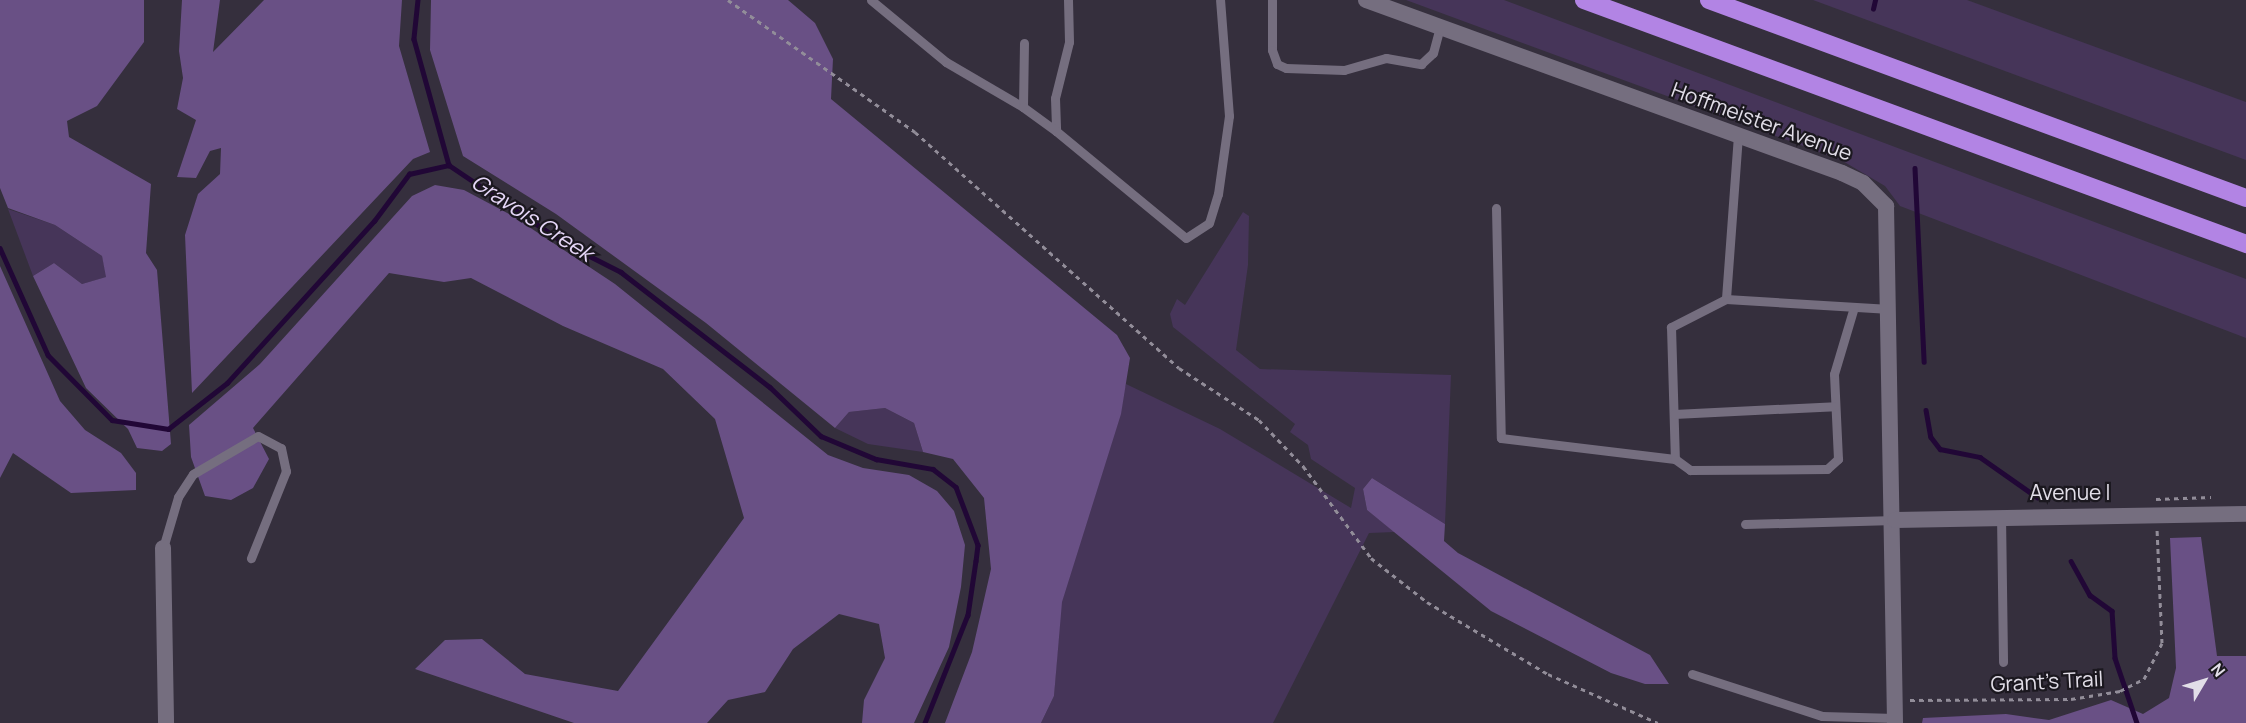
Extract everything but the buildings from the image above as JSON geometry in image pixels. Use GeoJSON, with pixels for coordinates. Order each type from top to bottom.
{"type":"FeatureCollection","features":[{"type":"Feature","properties":{"kind":"highway"},"geometry":{"type":"LineString","coordinates":[[1584,0],[2246,244]]}},
{"type":"Feature","properties":{"kind":"highway"},"geometry":{"type":"LineString","coordinates":[[1709,0],[2246,198]]}},
{"type":"Feature","properties":{"kind":"street","name":"Hoffmeister Avenue"},"geometry":{"type":"LineString","coordinates":[[1366,0],[1842,172],[1878,196],[1888,221],[1895,520],[1895,721]]}},
{"type":"Feature","properties":{"kind":"street","name":"Avenue I"},"geometry":{"type":"LineString","coordinates":[[1895,520],[2001,515],[2246,514]]}},
{"type":"Feature","properties":{"kind":"street"},"geometry":{"type":"LineString","coordinates":[[163,548],[166,723]]}},
{"type":"Feature","properties":{"kind":"lane"},"geometry":{"type":"LineString","coordinates":[[871,0],[946,62],[1023,107],[1056,131],[1186,238],[1209,223],[1228,116],[1221,0]]}},
{"type":"Feature","properties":{"kind":"lane"},"geometry":{"type":"LineString","coordinates":[[1056,131],[1055,98],[1069,42],[1068,0]]}},
{"type":"Feature","properties":{"kind":"lane"},"geometry":{"type":"LineString","coordinates":[[1272,0],[1272,50],[1277,64],[1286,68],[1344,70],[1386,58],[1421,64],[1432,53],[1440,27]]}},
{"type":"Feature","properties":{"kind":"lane"},"geometry":{"type":"LineString","coordinates":[[1023,107],[1024,43]]}},
{"type":"Feature","properties":{"kind":"lane"},"geometry":{"type":"LineString","coordinates":[[1725,299],[1738,135]]}},
{"type":"Feature","properties":{"kind":"lane"},"geometry":{"type":"LineString","coordinates":[[1496,208],[1501,438],[1675,459],[1690,470],[1827,469],[1838,459],[1834,374],[1854,307]]}},
{"type":"Feature","properties":{"kind":"lane"},"geometry":{"type":"LineString","coordinates":[[1675,459],[1671,327],[1725,299],[1890,309]]}},
{"type":"Feature","properties":{"kind":"lane"},"geometry":{"type":"LineString","coordinates":[[1674,414],[1836,406]]}},
{"type":"Feature","properties":{"kind":"lane"},"geometry":{"type":"LineString","coordinates":[[163,548],[178,497],[192,474],[258,435],[281,448],[286,471],[251,558]]}},
{"type":"Feature","properties":{"kind":"lane"},"geometry":{"type":"LineString","coordinates":[[2001,515],[2003,662]]}},
{"type":"Feature","properties":{"kind":"lane"},"geometry":{"type":"LineString","coordinates":[[1744,524],[1895,520]]}},
{"type":"Feature","properties":{"kind":"lane"},"geometry":{"type":"LineString","coordinates":[[1692,674],[1822,716],[1895,721]]}},
{"type":"Feature","properties":{"kind":"path"},"geometry":{"type":"LineString","coordinates":[[728,0],[915,132],[1179,368],[1259,420],[1303,466],[1371,558],[1426,602],[1548,674],[1658,723]]}},
{"type":"Feature","properties":{"kind":"path","name":"Grant's Trail"},"geometry":{"type":"LineString","coordinates":[[1911,711],[1910,699],[2071,699],[2120,691],[2144,679],[2156,664],[2162,643],[2157,549]]}},
{"type":"Feature","properties":{"kind":"shaded area"},"geometry":{"type":"Polygon","coordinates":[[[0,0],[144,0],[144,42],[97,106],[67,121],[69,137],[151,184],[146,253],[157,270],[171,444],[162,451],[137,448],[128,429],[86,388],[33,276],[54,263],[82,284],[106,277],[102,256],[55,225],[8,208],[0,188],[0,0]]]}},
{"type":"Feature","properties":{"kind":"shaded area"},"geometry":{"type":"Polygon","coordinates":[[[182,0],[220,0],[213,52],[264,0],[402,0],[399,46],[430,152],[413,159],[192,393],[185,235],[198,194],[220,174],[221,148],[210,151],[196,178],[177,177],[196,120],[177,109],[183,78],[179,51],[182,0]]]}},
{"type":"Feature","properties":{"kind":"shaded area"},"geometry":{"type":"Polygon","coordinates":[[[431,0],[788,0],[815,23],[833,59],[831,99],[1117,335],[1130,358],[1121,414],[1062,602],[1054,696],[1041,723],[945,723],[972,652],[991,569],[984,498],[953,459],[923,452],[914,423],[885,408],[849,412],[835,428],[706,323],[556,214],[463,156],[430,50],[431,0]]]}},
{"type":"Feature","properties":{"kind":"shaded area"},"geometry":{"type":"Polygon","coordinates":[[[1406,0],[1504,0],[2246,279],[2246,338],[1900,206],[1885,186],[1841,160],[1406,0]]]}},
{"type":"Feature","properties":{"kind":"shaded area"},"geometry":{"type":"Polygon","coordinates":[[[1813,0],[1967,0],[2246,102],[2246,160],[1813,0]]]}},
{"type":"Feature","properties":{"kind":"shaded area"},"geometry":{"type":"Polygon","coordinates":[[[435,185],[464,190],[511,215],[615,284],[828,455],[863,468],[909,475],[937,491],[954,511],[965,545],[961,587],[949,647],[914,723],[862,723],[864,700],[885,658],[879,624],[839,614],[793,649],[765,692],[728,700],[707,723],[574,723],[415,669],[445,640],[482,639],[525,674],[618,691],[744,518],[715,419],[663,369],[563,326],[471,278],[444,282],[389,273],[253,428],[269,459],[253,488],[231,500],[205,496],[191,457],[189,425],[260,364],[412,196],[435,185]]]}},
{"type":"Feature","properties":{"kind":"shaded area"},"geometry":{"type":"Polygon","coordinates":[[[8,209],[55,225],[102,256],[107,277],[82,284],[54,263],[33,276],[8,209]]]}},
{"type":"Feature","properties":{"kind":"shaded area"},"geometry":{"type":"Polygon","coordinates":[[[1243,212],[1249,216],[1248,265],[1236,350],[1260,369],[1451,375],[1445,524],[1372,478],[1363,489],[1367,510],[1395,532],[1369,533],[1273,723],[1041,723],[1054,696],[1061,602],[1126,384],[1220,429],[1351,508],[1355,488],[1311,459],[1308,445],[1290,432],[1295,424],[1173,327],[1170,314],[1177,299],[1185,305],[1243,212]]]}},
{"type":"Feature","properties":{"kind":"shaded area"},"geometry":{"type":"Polygon","coordinates":[[[0,266],[60,401],[85,430],[121,453],[136,473],[136,490],[71,493],[13,453],[0,478],[0,266]]]}},
{"type":"Feature","properties":{"kind":"shaded area"},"geometry":{"type":"Polygon","coordinates":[[[885,408],[914,423],[923,452],[868,444],[835,428],[849,412],[885,408]]]}},
{"type":"Feature","properties":{"kind":"shaded area"},"geometry":{"type":"Polygon","coordinates":[[[1372,478],[1445,524],[1444,541],[1458,553],[1650,655],[1669,684],[1645,684],[1611,673],[1491,611],[1367,510],[1363,489],[1372,478]]]}},
{"type":"Feature","properties":{"kind":"shaded area"},"geometry":{"type":"Polygon","coordinates":[[[2201,537],[2217,656],[2246,656],[2246,723],[1922,723],[1923,718],[2006,714],[2049,720],[2111,700],[2143,714],[2169,698],[2176,668],[2170,538],[2201,537]]]}},
{"type":"Feature","properties":{"kind":"waterway"},"geometry":{"type":"LineString","coordinates":[[418,0],[414,39],[449,165]]}},
{"type":"Feature","properties":{"kind":"waterway"},"geometry":{"type":"LineString","coordinates":[[1873,9],[1875,0]]}},
{"type":"Feature","properties":{"kind":"waterway","name":"Gravois Creek"},"geometry":{"type":"LineString","coordinates":[[0,248],[48,355],[112,420],[168,429],[227,383],[374,221],[409,174],[449,165],[566,244],[621,272],[770,387],[821,436],[876,459],[933,469],[956,487],[978,545],[976,561],[968,615],[925,723]]}},
{"type":"Feature","properties":{"kind":"waterway"},"geometry":{"type":"LineString","coordinates":[[1915,168],[1924,362]]}},
{"type":"Feature","properties":{"kind":"waterway"},"geometry":{"type":"LineString","coordinates":[[1926,410],[1931,437],[1940,449],[1980,457],[2037,497]]}},
{"type":"Feature","properties":{"kind":"waterway"},"geometry":{"type":"LineString","coordinates":[[2071,561],[2090,595],[2112,611],[2115,658],[2137,723]]}}]}
